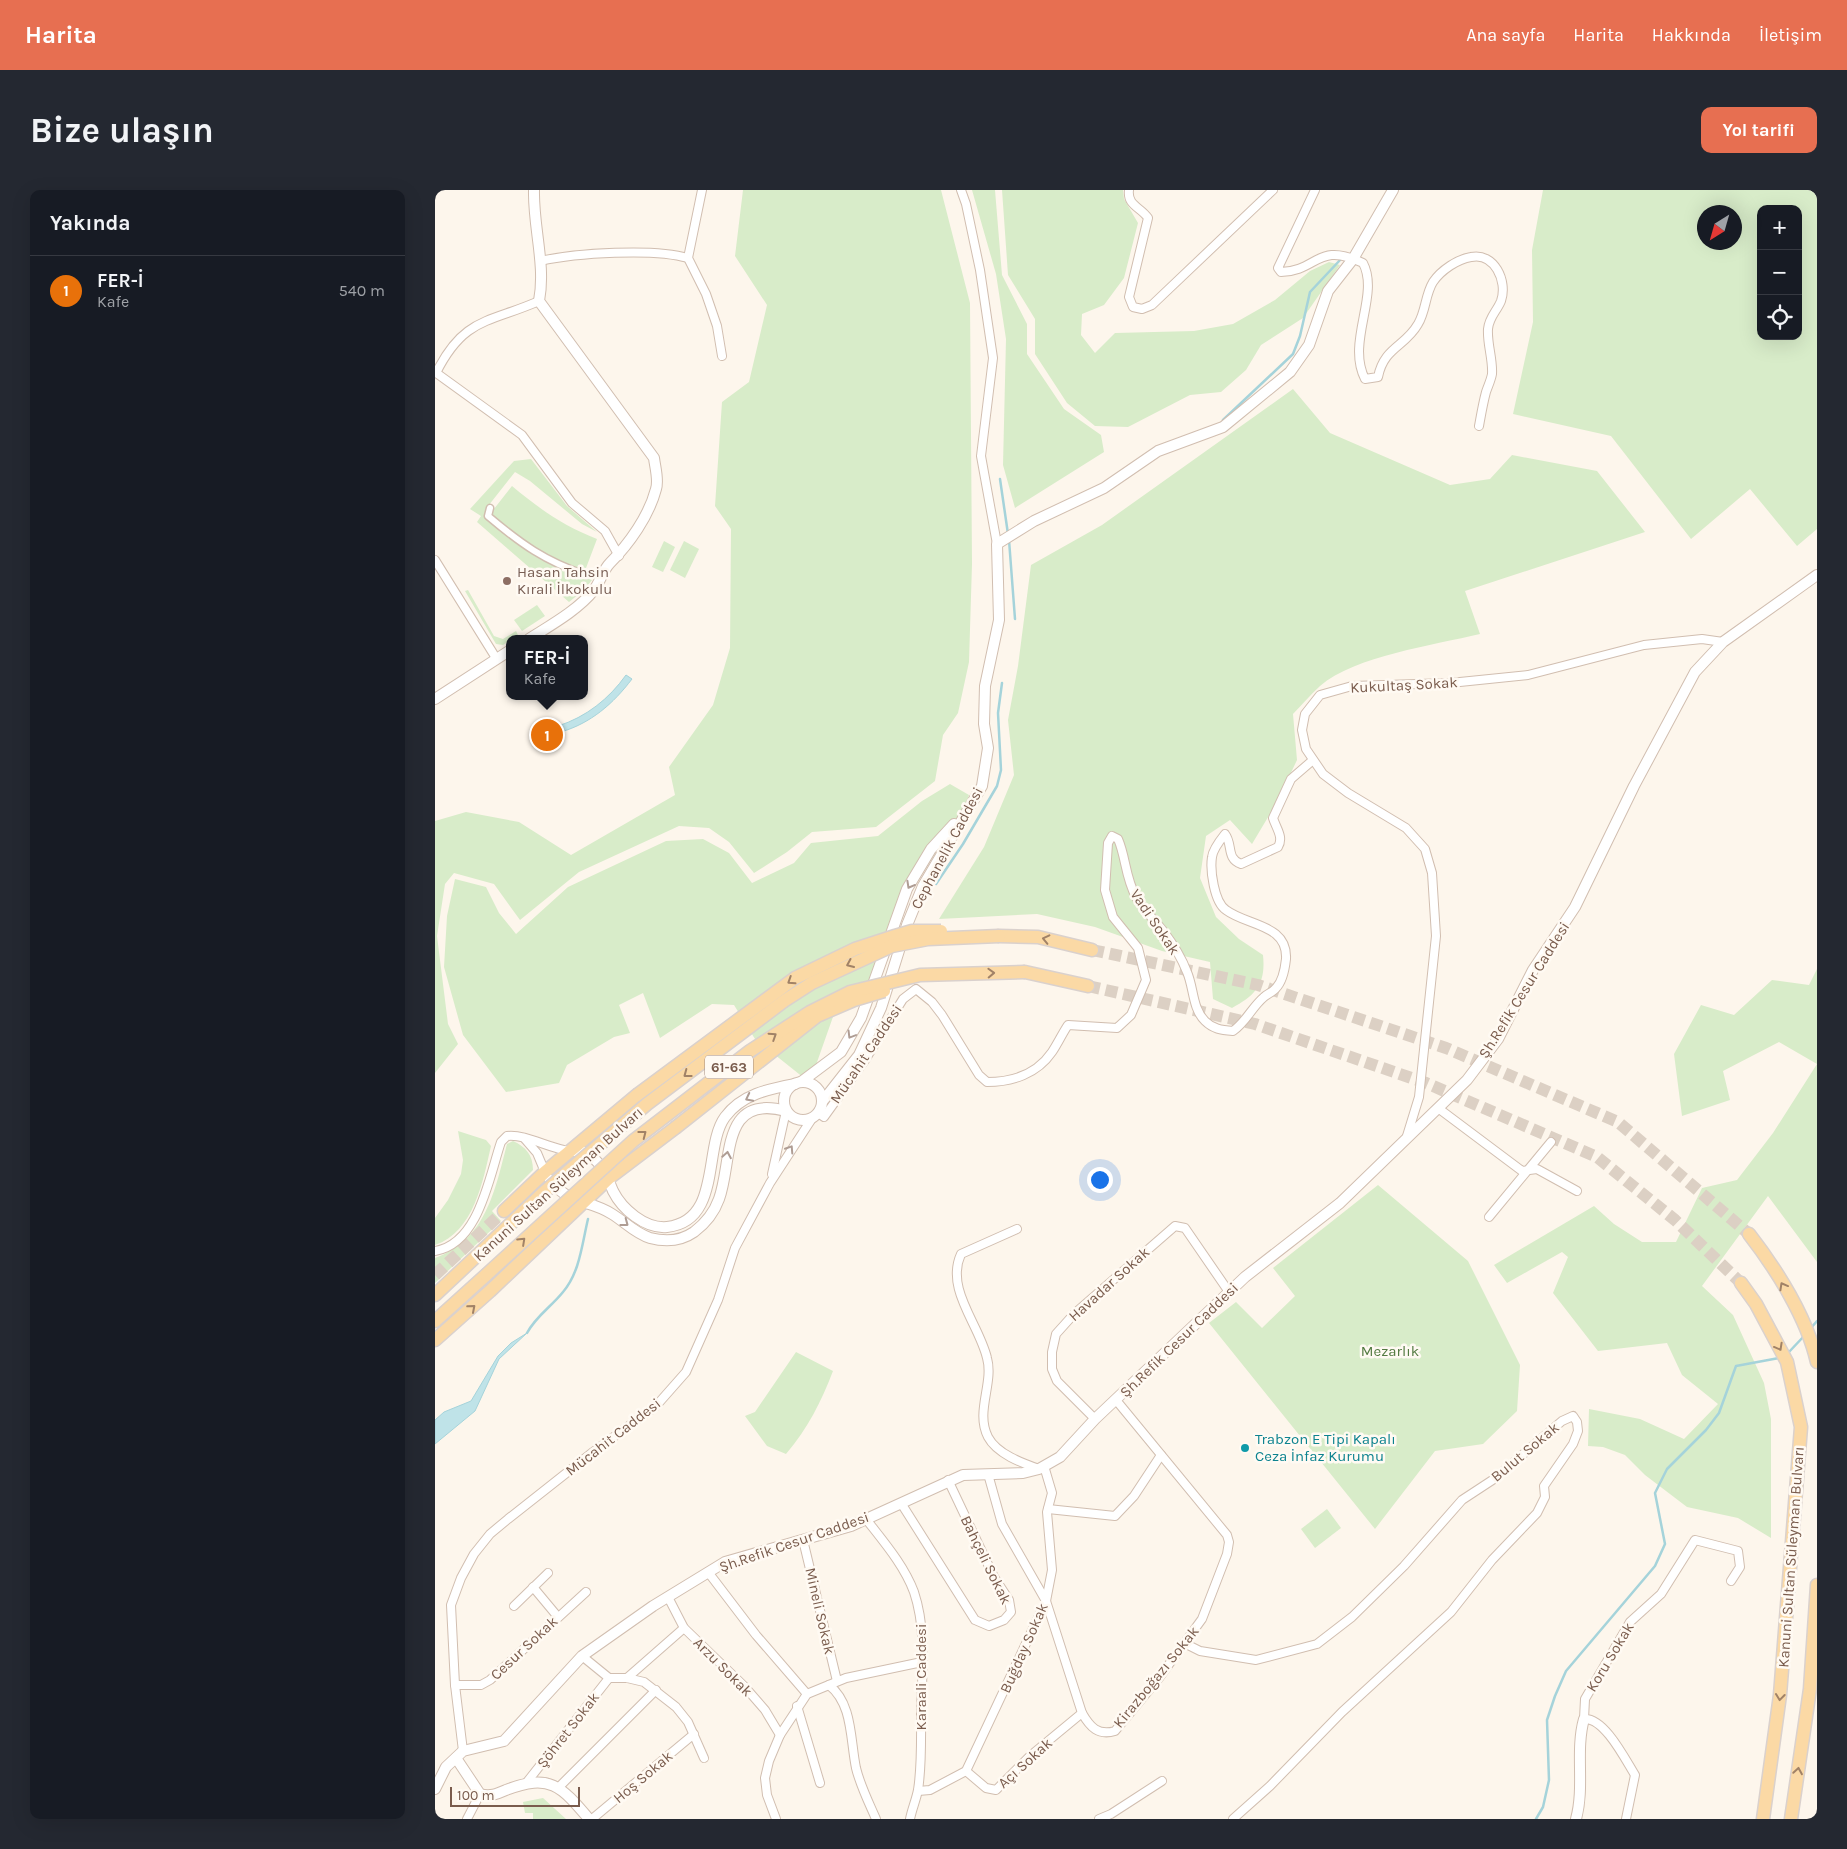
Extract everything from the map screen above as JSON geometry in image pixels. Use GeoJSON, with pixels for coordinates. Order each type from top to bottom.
{"type":"FeatureCollection","features":[{"type":"Feature","properties":{"kind":"main road","name":"61-63"},"geometry":{"type":"LineString","coordinates":[[504,1211],[569,1151],[637,1095],[795,978],[855,949],[913,931],[939,930],[968,937]]}},
{"type":"Feature","properties":{"kind":"main road","name":"Kanuni Sultan Süleyman Bulvarı"},"geometry":{"type":"LineString","coordinates":[[435,1294],[597,1144],[714,1053],[812,982],[892,946],[928,939],[999,936],[1039,938],[1092,950]]}},
{"type":"Feature","properties":{"kind":"main road","name":"Kanuni Sultan Süleyman Bulvarı"},"geometry":{"type":"LineString","coordinates":[[435,1321],[633,1141],[750,1051],[810,1012],[850,992],[920,975],[1025,972],[1088,986]]}},
{"type":"Feature","properties":{"kind":"main road","name":"61-63"},"geometry":{"type":"LineString","coordinates":[[435,1340],[490,1292],[609,1178],[817,1016],[854,1000],[916,982],[972,974]]}},
{"type":"Feature","properties":{"kind":"main road"},"geometry":{"type":"LineString","coordinates":[[1749,1234],[1767,1257],[1811,1336],[1817,1362]]}},
{"type":"Feature","properties":{"kind":"main road","name":"Kanuni Sultan Süleyman Bulvarı"},"geometry":{"type":"LineString","coordinates":[[1741,1282],[1756,1304],[1787,1362],[1801,1427],[1780,1695],[1763,1819]]}},
{"type":"Feature","properties":{"kind":"main road","name":"Kanuni Sultan Süleyman Bulvarı"},"geometry":{"type":"LineString","coordinates":[[1791,1819],[1810,1690],[1817,1585]]}},
{"type":"Feature","properties":{"kind":"street"},"geometry":{"type":"LineString","coordinates":[[534,190],[533,215],[542,287],[539,301],[654,458],[657,487],[644,515],[619,556],[608,565],[593,591],[578,606],[535,635]]}},
{"type":"Feature","properties":{"kind":"street"},"geometry":{"type":"LineString","coordinates":[[702,190],[688,258],[706,294],[717,326],[722,356]]}},
{"type":"Feature","properties":{"kind":"street"},"geometry":{"type":"LineString","coordinates":[[961,190],[966,204],[980,270],[993,358],[981,456],[1000,542],[1015,531],[1105,488],[1158,450],[1223,427],[1290,372],[1309,345],[1328,291],[1353,259],[1393,190]]}},
{"type":"Feature","properties":{"kind":"street"},"geometry":{"type":"LineString","coordinates":[[1129,190],[1128,196],[1135,208],[1145,212],[1148,218],[1129,297],[1133,307],[1142,309],[1152,305],[1273,190]]}},
{"type":"Feature","properties":{"kind":"street"},"geometry":{"type":"LineString","coordinates":[[1315,190],[1279,268],[1281,272],[1292,272],[1333,254],[1363,263],[1368,273],[1358,366],[1365,379],[1378,377],[1386,356],[1411,337],[1423,314],[1427,296],[1434,281],[1449,267],[1465,258],[1476,256],[1486,257],[1496,266],[1503,291],[1501,302],[1489,326],[1488,342],[1491,376],[1479,426]]}},
{"type":"Feature","properties":{"kind":"street"},"geometry":{"type":"LineString","coordinates":[[540,261],[557,257],[607,253],[676,255],[688,258]]}},
{"type":"Feature","properties":{"kind":"street"},"geometry":{"type":"LineString","coordinates":[[539,301],[477,323],[458,339],[436,372],[522,435],[572,503],[605,531],[619,556]]}},
{"type":"Feature","properties":{"kind":"street"},"geometry":{"type":"LineString","coordinates":[[490,508],[488,516],[519,543],[557,565],[586,575]]}},
{"type":"Feature","properties":{"kind":"street","name":"Cephanelik Caddesi"},"geometry":{"type":"LineString","coordinates":[[822,1102],[859,1055],[881,1008],[907,925],[923,886],[972,805],[981,786],[988,748],[984,704],[985,686],[999,620],[1000,542]]}},
{"type":"Feature","properties":{"kind":"street"},"geometry":{"type":"LineString","coordinates":[[435,560],[496,658]]}},
{"type":"Feature","properties":{"kind":"street","name":"Şh.Refik Cesur Caddesi"},"geometry":{"type":"LineString","coordinates":[[459,1754],[504,1741],[583,1656],[668,1597],[725,1562],[851,1526],[948,1480],[963,1475],[1023,1473],[1041,1467],[1060,1457],[1095,1420],[1245,1277],[1340,1203],[1407,1136],[1467,1080],[1498,1038],[1533,970],[1575,907],[1601,850],[1695,672],[1723,642],[1817,575]]}},
{"type":"Feature","properties":{"kind":"street","name":"Kukultaş Sokak"},"geometry":{"type":"LineString","coordinates":[[1407,1136],[1419,1097],[1437,936],[1432,873],[1425,849],[1406,828],[1349,793],[1323,774],[1306,749],[1301,730],[1305,714],[1320,695],[1352,686],[1450,683],[1528,674],[1644,645],[1702,639],[1723,642]]}},
{"type":"Feature","properties":{"kind":"street"},"geometry":{"type":"LineString","coordinates":[[435,699],[506,653]]}},
{"type":"Feature","properties":{"kind":"street","name":"Vadi Sokak"},"geometry":{"type":"LineString","coordinates":[[916,989],[932,1002],[979,1075],[987,1082],[1013,1080],[1027,1075],[1051,1054],[1068,1025],[1117,1028],[1131,1015],[1146,980],[1138,948],[1113,917],[1105,890],[1108,843],[1112,836],[1118,839],[1121,844],[1123,862],[1141,906],[1164,932],[1187,971],[1194,990],[1196,1009],[1212,1027],[1233,1031],[1240,1026],[1263,998],[1276,988],[1285,964],[1286,951],[1282,941],[1275,933],[1226,911],[1218,902],[1212,855],[1225,834],[1231,844],[1230,853],[1233,860],[1241,864],[1278,847],[1281,842],[1280,834],[1273,818],[1291,779],[1313,760]]}},
{"type":"Feature","properties":{"kind":"street"},"geometry":{"type":"LineString","coordinates":[[770,1183],[786,1111],[784,1098],[790,1087],[841,1052],[861,1018],[907,889],[931,849],[972,805]]}},
{"type":"Feature","properties":{"kind":"street","name":"Mücahit Caddesi"},"geometry":{"type":"LineString","coordinates":[[459,1754],[451,1605],[461,1578],[474,1554],[490,1534],[593,1452],[656,1406],[686,1372],[718,1300],[735,1248],[770,1183],[816,1115],[824,1117],[865,1060],[903,999],[916,989]]}},
{"type":"Feature","properties":{"kind":"street"},"geometry":{"type":"LineString","coordinates":[[435,1251],[458,1240],[483,1203],[501,1142],[507,1136],[521,1135],[553,1149],[584,1151],[598,1163],[609,1178],[614,1192],[635,1217],[651,1225],[667,1227],[683,1222],[697,1211],[704,1197],[724,1118],[739,1103],[766,1090],[798,1083],[814,1086],[818,1090],[822,1102],[816,1115],[801,1120],[795,1119],[786,1111],[769,1106],[757,1108],[746,1115],[735,1128],[729,1144],[720,1198],[711,1215],[690,1234],[666,1241],[649,1238],[611,1214],[572,1200],[559,1191],[545,1172],[537,1153],[521,1135]]}},
{"type":"Feature","properties":{"kind":"street"},"geometry":{"type":"LineString","coordinates":[[1437,1108],[1522,1171],[1537,1169],[1577,1191]]}},
{"type":"Feature","properties":{"kind":"street"},"geometry":{"type":"LineString","coordinates":[[1489,1217],[1551,1142]]}},
{"type":"Feature","properties":{"kind":"street","name":"Havadar Sokak"},"geometry":{"type":"LineString","coordinates":[[1095,1420],[1057,1381],[1053,1369],[1052,1352],[1056,1334],[1074,1314],[1175,1226],[1185,1228],[1229,1292]]}},
{"type":"Feature","properties":{"kind":"street"},"geometry":{"type":"LineString","coordinates":[[1017,1229],[961,1254],[957,1262],[956,1279],[966,1309],[982,1339],[988,1360],[984,1428],[989,1440],[1005,1453],[1041,1467]]}},
{"type":"Feature","properties":{"kind":"street","name":"Kirazboğazı Sokak"},"geometry":{"type":"LineString","coordinates":[[988,1474],[1002,1524],[1046,1601],[1076,1700],[1082,1713],[1096,1731],[1106,1734],[1115,1731],[1159,1678],[1202,1619],[1219,1578],[1229,1542],[1227,1535],[1116,1400]]}},
{"type":"Feature","properties":{"kind":"street","name":"Bulut Sokak"},"geometry":{"type":"LineString","coordinates":[[1184,1643],[1200,1651],[1256,1660],[1317,1644],[1352,1617],[1404,1566],[1463,1500],[1494,1479],[1562,1421],[1573,1416],[1577,1422],[1578,1431],[1573,1444],[1544,1486],[1545,1497],[1537,1512],[1492,1560],[1451,1612],[1342,1712],[1270,1786],[1233,1819]]}},
{"type":"Feature","properties":{"kind":"street"},"geometry":{"type":"LineString","coordinates":[[1048,1508],[1115,1516],[1135,1496],[1161,1455]]}},
{"type":"Feature","properties":{"kind":"street","name":"Buğday Sokak"},"geometry":{"type":"LineString","coordinates":[[966,1771],[1013,1675],[1046,1601],[1051,1570],[1048,1508],[1052,1494],[1041,1467]]}},
{"type":"Feature","properties":{"kind":"street","name":"Bahçeli Sokak"},"geometry":{"type":"LineString","coordinates":[[901,1503],[975,1620],[989,1626],[1004,1620],[1011,1612],[1009,1600],[994,1577],[948,1480]]}},
{"type":"Feature","properties":{"kind":"street","name":"Karaali Caddesi"},"geometry":{"type":"LineString","coordinates":[[866,1519],[892,1552],[913,1590],[920,1612],[922,1662],[918,1791],[913,1803],[910,1819]]}},
{"type":"Feature","properties":{"kind":"street","name":"Mineli Sokak"},"geometry":{"type":"LineString","coordinates":[[803,1540],[837,1681]]}},
{"type":"Feature","properties":{"kind":"street","name":"Koru Sokak"},"geometry":{"type":"LineString","coordinates":[[1584,1719],[1585,1699],[1630,1622],[1661,1594],[1695,1540],[1738,1551],[1740,1567],[1731,1581]]}},
{"type":"Feature","properties":{"kind":"street"},"geometry":{"type":"LineString","coordinates":[[708,1572],[757,1635],[807,1694]]}},
{"type":"Feature","properties":{"kind":"street"},"geometry":{"type":"LineString","coordinates":[[514,1606],[548,1573]]}},
{"type":"Feature","properties":{"kind":"street"},"geometry":{"type":"LineString","coordinates":[[533,1587],[558,1617]]}},
{"type":"Feature","properties":{"kind":"street","name":"Cesur Sokak"},"geometry":{"type":"LineString","coordinates":[[455,1685],[481,1685],[490,1680],[586,1592]]}},
{"type":"Feature","properties":{"kind":"street","name":"Arzu Sokak"},"geometry":{"type":"LineString","coordinates":[[668,1597],[684,1628],[745,1686],[765,1710],[780,1735]]}},
{"type":"Feature","properties":{"kind":"street"},"geometry":{"type":"LineString","coordinates":[[627,1678],[684,1628]]}},
{"type":"Feature","properties":{"kind":"street"},"geometry":{"type":"LineString","coordinates":[[583,1656],[609,1678],[627,1678],[644,1682],[656,1690],[676,1707],[688,1722],[704,1758]]}},
{"type":"Feature","properties":{"kind":"street"},"geometry":{"type":"LineString","coordinates":[[775,1819],[767,1795],[765,1778],[769,1761],[780,1735],[797,1706],[807,1694],[837,1681],[922,1662]]}},
{"type":"Feature","properties":{"kind":"street","name":"Şöhret Sokak"},"geometry":{"type":"LineString","coordinates":[[527,1782],[609,1678]]}},
{"type":"Feature","properties":{"kind":"street"},"geometry":{"type":"LineString","coordinates":[[829,1684],[840,1693],[846,1708],[857,1770],[876,1819]]}},
{"type":"Feature","properties":{"kind":"street"},"geometry":{"type":"LineString","coordinates":[[559,1787],[656,1690]]}},
{"type":"Feature","properties":{"kind":"street"},"geometry":{"type":"LineString","coordinates":[[797,1706],[820,1783]]}},
{"type":"Feature","properties":{"kind":"street","name":"Açı Sokak"},"geometry":{"type":"LineString","coordinates":[[966,1771],[986,1788],[996,1790],[1031,1756],[1082,1713]]}},
{"type":"Feature","properties":{"kind":"street"},"geometry":{"type":"LineString","coordinates":[[1576,1819],[1581,1800],[1581,1751],[1584,1719],[1591,1718],[1600,1723],[1635,1775],[1626,1819]]}},
{"type":"Feature","properties":{"kind":"street","name":"Hoş Sokak"},"geometry":{"type":"LineString","coordinates":[[591,1819],[694,1734]]}},
{"type":"Feature","properties":{"kind":"street"},"geometry":{"type":"LineString","coordinates":[[435,1789],[446,1767],[459,1754],[480,1794]]}},
{"type":"Feature","properties":{"kind":"street"},"geometry":{"type":"LineString","coordinates":[[918,1791],[930,1790],[966,1771]]}},
{"type":"Feature","properties":{"kind":"street"},"geometry":{"type":"LineString","coordinates":[[1099,1819],[1111,1814],[1162,1781]]}},
{"type":"Feature","properties":{"kind":"street"},"geometry":{"type":"LineString","coordinates":[[480,1794],[493,1796],[527,1782],[543,1783],[559,1787],[591,1819]]}},
{"type":"Feature","properties":{"kind":"street"},"geometry":{"type":"LineString","coordinates":[[467,1819],[480,1794]]}},
{"type":"Feature","properties":{"kind":"green space"},"geometry":{"type":"Polygon","coordinates":[[[743,190],[941,190],[970,303],[972,564],[969,662],[958,713],[943,735],[935,781],[876,827],[812,832],[787,852],[754,873],[729,842],[709,828],[679,826],[579,872],[520,920],[494,884],[454,873],[445,884],[437,936],[448,1024],[458,1044],[435,1073],[435,821],[466,812],[519,822],[571,855],[675,795],[669,767],[713,705],[730,648],[731,529],[715,506],[722,402],[749,382],[767,305],[735,256],[743,190]]]}},
{"type":"Feature","properties":{"kind":"green space"},"geometry":{"type":"Polygon","coordinates":[[[972,190],[995,190],[1002,275],[1027,324],[1027,354],[1064,409],[1101,435],[1104,452],[1015,508],[1003,465],[1006,339],[996,274],[972,190]]]}},
{"type":"Feature","properties":{"kind":"green space"},"geometry":{"type":"Polygon","coordinates":[[[1002,190],[1123,190],[1124,199],[1138,223],[1124,278],[1104,305],[1082,314],[1081,335],[1095,353],[1115,333],[1194,331],[1233,324],[1275,300],[1310,271],[1329,262],[1340,265],[1303,318],[1261,345],[1246,370],[1221,392],[1190,395],[1128,427],[1095,426],[1067,403],[1035,354],[1035,319],[1008,275],[1002,190]]]}},
{"type":"Feature","properties":{"kind":"green space"},"geometry":{"type":"Polygon","coordinates":[[[1543,190],[1817,190],[1817,529],[1797,546],[1750,489],[1691,539],[1611,436],[1513,414],[1533,322],[1532,250],[1543,190]]]}},
{"type":"Feature","properties":{"kind":"green space"},"geometry":{"type":"Polygon","coordinates":[[[1293,389],[1330,433],[1450,485],[1490,479],[1512,455],[1597,471],[1645,532],[1465,591],[1480,634],[1418,647],[1353,667],[1320,686],[1293,714],[1297,760],[1277,802],[1252,844],[1230,820],[1206,836],[1200,878],[1216,917],[1239,939],[1263,955],[1263,974],[1258,988],[1232,1008],[1213,999],[1210,962],[1162,951],[1095,927],[1037,914],[939,919],[984,847],[1014,775],[1008,720],[1018,666],[1031,565],[1102,525],[1293,389]]]}},
{"type":"Feature","properties":{"kind":"green space"},"geometry":{"type":"Polygon","coordinates":[[[531,459],[567,506],[597,532],[582,524],[530,481],[515,472],[485,510],[490,514],[512,486],[552,516],[597,539],[583,576],[592,580],[584,590],[569,602],[477,522],[481,516],[470,509],[514,461],[531,459]]]}},
{"type":"Feature","properties":{"kind":"green space"},"geometry":{"type":"Polygon","coordinates":[[[664,541],[675,547],[663,572],[652,567],[664,541]]]}},
{"type":"Feature","properties":{"kind":"green space"},"geometry":{"type":"Polygon","coordinates":[[[684,541],[699,549],[685,578],[670,570],[684,541]]]}},
{"type":"Feature","properties":{"kind":"green space"},"geometry":{"type":"Polygon","coordinates":[[[468,590],[494,636],[503,639],[506,637],[506,643],[503,645],[496,644],[465,591],[468,590]]]}},
{"type":"Feature","properties":{"kind":"green space"},"geometry":{"type":"Polygon","coordinates":[[[537,605],[545,616],[522,631],[514,620],[537,605]]]}},
{"type":"Feature","properties":{"kind":"green space"},"geometry":{"type":"Polygon","coordinates":[[[516,631],[518,635],[510,635],[516,631]]]}},
{"type":"Feature","properties":{"kind":"green space"},"geometry":{"type":"Polygon","coordinates":[[[950,784],[969,795],[966,805],[884,934],[879,979],[834,1014],[816,1065],[804,1078],[755,1039],[734,1005],[712,1004],[660,1038],[643,993],[619,1005],[630,1033],[614,1037],[567,1065],[559,1083],[506,1092],[463,1035],[444,967],[447,916],[455,879],[486,887],[499,913],[516,934],[568,887],[666,841],[703,839],[729,853],[752,883],[794,863],[811,843],[878,836],[922,801],[950,784]]]}},
{"type":"Feature","properties":{"kind":"green space"},"geometry":{"type":"Polygon","coordinates":[[[1817,969],[1817,1064],[1779,1042],[1723,1071],[1730,1100],[1682,1116],[1674,1054],[1701,1005],[1734,1015],[1772,980],[1809,985],[1817,969]]]}},
{"type":"Feature","properties":{"kind":"green space"},"geometry":{"type":"Polygon","coordinates":[[[1817,1064],[1817,1262],[1768,1196],[1702,1286],[1733,1315],[1764,1383],[1771,1419],[1771,1538],[1738,1518],[1687,1507],[1645,1475],[1625,1455],[1603,1447],[1588,1446],[1589,1409],[1640,1419],[1684,1439],[1718,1404],[1682,1375],[1667,1343],[1598,1351],[1553,1293],[1568,1257],[1562,1252],[1507,1283],[1494,1265],[1594,1206],[1614,1224],[1642,1242],[1676,1242],[1702,1188],[1737,1180],[1773,1133],[1817,1064]]]}},
{"type":"Feature","properties":{"kind":"green space"},"geometry":{"type":"Polygon","coordinates":[[[458,1131],[486,1140],[491,1146],[480,1189],[468,1217],[459,1229],[435,1245],[435,1218],[448,1200],[461,1174],[463,1160],[458,1131]]]}},
{"type":"Feature","properties":{"kind":"green space"},"geometry":{"type":"Polygon","coordinates":[[[513,1141],[528,1152],[532,1160],[533,1170],[492,1211],[501,1221],[435,1283],[435,1258],[452,1250],[466,1239],[477,1226],[492,1196],[507,1144],[513,1141]]]}},
{"type":"Feature","properties":{"kind":"green space","name":"Mezarlık"},"geometry":{"type":"Polygon","coordinates":[[[1378,1185],[1468,1261],[1520,1365],[1517,1411],[1483,1444],[1435,1451],[1375,1529],[1209,1323],[1236,1302],[1262,1328],[1295,1296],[1273,1268],[1378,1185]]]}},
{"type":"Feature","properties":{"kind":"green space"},"geometry":{"type":"Polygon","coordinates":[[[796,1352],[833,1371],[813,1414],[786,1454],[767,1446],[745,1416],[755,1412],[796,1352]]]}},
{"type":"Feature","properties":{"kind":"green space"},"geometry":{"type":"Polygon","coordinates":[[[1327,1509],[1341,1528],[1315,1548],[1301,1529],[1327,1509]]]}},
{"type":"Feature","properties":{"kind":"green space"},"geometry":{"type":"Polygon","coordinates":[[[543,1798],[566,1819],[533,1819],[533,1813],[525,1813],[523,1802],[543,1798]]]}},
{"type":"Feature","properties":{"kind":"water"},"geometry":{"type":"Polygon","coordinates":[[[626,675],[632,679],[601,712],[561,732],[558,726],[578,718],[596,706],[612,692],[626,675]]]}},
{"type":"Feature","properties":{"kind":"water"},"geometry":{"type":"Polygon","coordinates":[[[527,1333],[499,1359],[475,1411],[435,1444],[435,1420],[444,1412],[471,1401],[498,1356],[511,1343],[527,1333]]]}},
{"type":"Feature","properties":{"kind":"waterway"},"geometry":{"type":"LineString","coordinates":[[1223,420],[1293,354],[1300,336],[1310,292],[1341,259]]}},
{"type":"Feature","properties":{"kind":"waterway"},"geometry":{"type":"LineString","coordinates":[[1000,479],[1008,534]]}},
{"type":"Feature","properties":{"kind":"waterway"},"geometry":{"type":"LineString","coordinates":[[1009,540],[1015,619]]}},
{"type":"Feature","properties":{"kind":"waterway"},"geometry":{"type":"LineString","coordinates":[[936,884],[963,844],[997,786],[1001,770],[998,713],[1002,683]]}},
{"type":"Feature","properties":{"kind":"waterway"},"geometry":{"type":"LineString","coordinates":[[527,1333],[569,1284],[580,1257],[588,1219]]}},
{"type":"Feature","properties":{"kind":"waterway"},"geometry":{"type":"LineString","coordinates":[[1810,1329],[1817,1321]]}},
{"type":"Feature","properties":{"kind":"waterway"},"geometry":{"type":"LineString","coordinates":[[1788,1353],[1805,1335]]}},
{"type":"Feature","properties":{"kind":"waterway"},"geometry":{"type":"LineString","coordinates":[[1536,1819],[1543,1807],[1549,1780],[1547,1720],[1555,1696],[1566,1671],[1655,1566],[1665,1544],[1655,1493],[1667,1469],[1706,1430],[1719,1413],[1736,1366],[1779,1358]]}},
{"type":"Feature","properties":{"kind":"tunnel"},"geometry":{"type":"LineString","coordinates":[[1092,950],[1258,985],[1446,1048],[1618,1122],[1749,1234]]}},
{"type":"Feature","properties":{"kind":"tunnel"},"geometry":{"type":"LineString","coordinates":[[1088,986],[1255,1024],[1426,1083],[1597,1157],[1675,1220],[1741,1283]]}},
{"type":"Feature","properties":{"kind":"tunnel"},"geometry":{"type":"LineString","coordinates":[[435,1275],[504,1211]]}},
{"type":"Feature","properties":{"kind":"place","name":"Hasan Tahsin Kırali İlkokulu"},"geometry":{"type":"Point","coordinates":[507,581]}},
{"type":"Feature","properties":{"kind":"place","name":"FER-İ"},"geometry":{"type":"Point","coordinates":[547,735]}},
{"type":"Feature","properties":{"kind":"place","name":"Trabzon E Tipi Kapalı Ceza İnfaz Kurumu"},"geometry":{"type":"Point","coordinates":[1245,1448]}}]}
